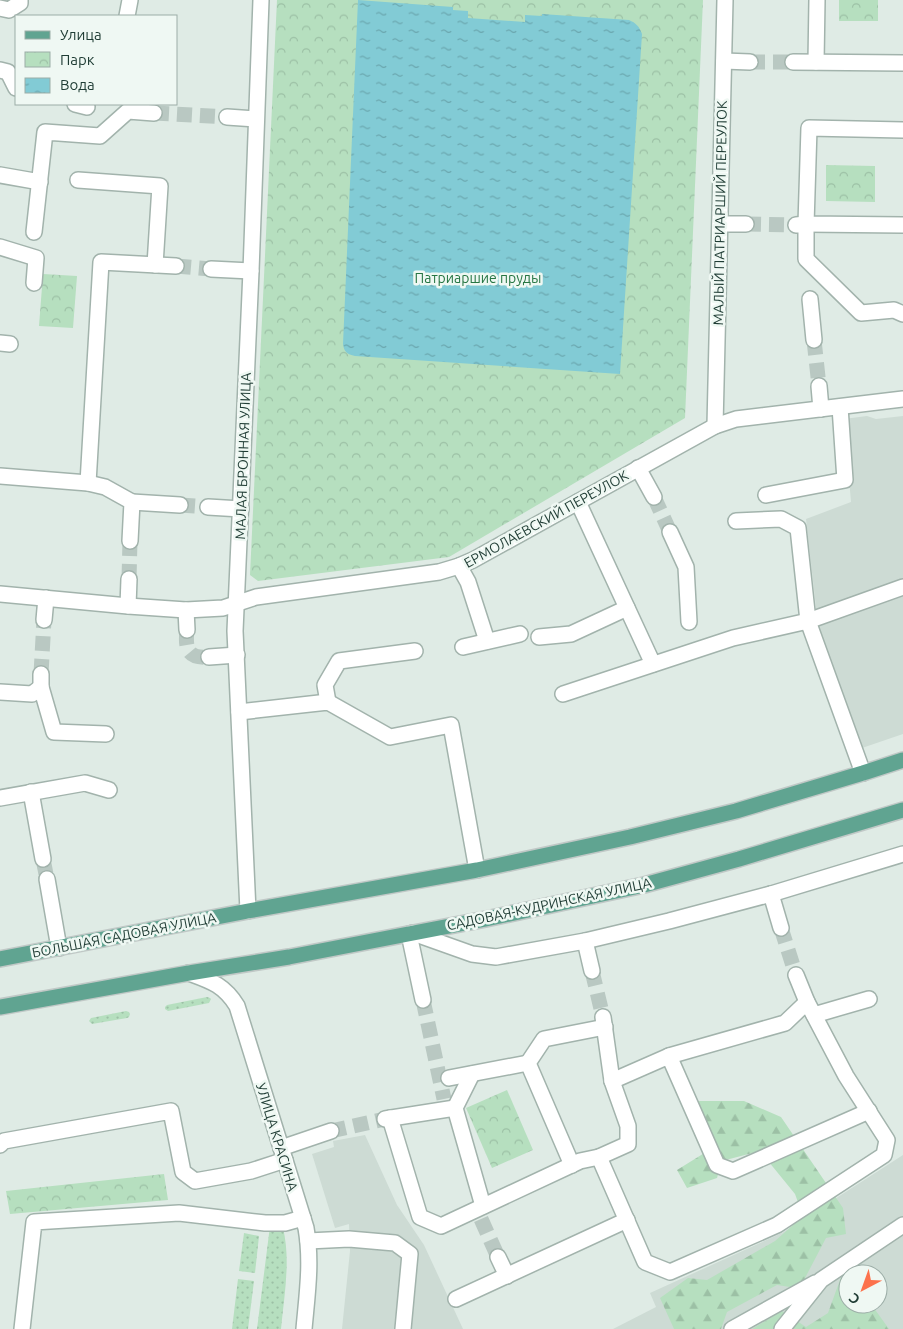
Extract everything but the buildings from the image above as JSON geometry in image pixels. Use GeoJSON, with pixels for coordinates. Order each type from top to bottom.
{"type":"FeatureCollection","features":[{"type":"Feature","properties":{"kind":"main road"},"geometry":{"type":"LineString","coordinates":[[248,911],[477,870],[630,837],[736,812],[903,760]]}},
{"type":"Feature","properties":{"kind":"main road","name":"САДОВАЯ-КУДРИНСКАЯ УЛИЦА"},"geometry":{"type":"LineString","coordinates":[[189,973],[290,957],[486,919],[644,885],[903,810]]}},
{"type":"Feature","properties":{"kind":"main road","name":"БОЛЬШАЯ САДОВАЯ УЛИЦА"},"geometry":{"type":"LineString","coordinates":[[0,959],[248,911]]}},
{"type":"Feature","properties":{"kind":"main road"},"geometry":{"type":"LineString","coordinates":[[0,1007],[189,973]]}},
{"type":"Feature","properties":{"kind":"street"},"geometry":{"type":"LineString","coordinates":[[0,8],[9,10],[20,3],[20,0]]}},
{"type":"Feature","properties":{"kind":"street"},"geometry":{"type":"LineString","coordinates":[[127,15],[130,0]]}},
{"type":"Feature","properties":{"kind":"street","name":"МАЛАЯ БРОННАЯ УЛИЦА"},"geometry":{"type":"LineString","coordinates":[[248,911],[235,631],[261,0]]}},
{"type":"Feature","properties":{"kind":"street","name":"МАЛЫЙ ПАТРИАРШИЙ ПЕРЕУЛОК"},"geometry":{"type":"LineString","coordinates":[[715,426],[725,0]]}},
{"type":"Feature","properties":{"kind":"street"},"geometry":{"type":"LineString","coordinates":[[816,62],[817,0]]}},
{"type":"Feature","properties":{"kind":"street"},"geometry":{"type":"LineString","coordinates":[[724,61],[750,62]]}},
{"type":"Feature","properties":{"kind":"street"},"geometry":{"type":"LineString","coordinates":[[793,62],[903,63]]}},
{"type":"Feature","properties":{"kind":"street"},"geometry":{"type":"LineString","coordinates":[[0,70],[8,72],[15,86]]}},
{"type":"Feature","properties":{"kind":"street"},"geometry":{"type":"LineString","coordinates":[[34,232],[45,132],[100,136],[128,108],[154,113]]}},
{"type":"Feature","properties":{"kind":"street"},"geometry":{"type":"LineString","coordinates":[[227,117],[256,119]]}},
{"type":"Feature","properties":{"kind":"street"},"geometry":{"type":"LineString","coordinates":[[903,130],[809,128],[801,225],[806,259],[861,313],[894,310],[903,314]]}},
{"type":"Feature","properties":{"kind":"street"},"geometry":{"type":"LineString","coordinates":[[0,175],[40,182]]}},
{"type":"Feature","properties":{"kind":"street"},"geometry":{"type":"LineString","coordinates":[[78,180],[160,186],[155,265]]}},
{"type":"Feature","properties":{"kind":"street"},"geometry":{"type":"LineString","coordinates":[[720,224],[746,224]]}},
{"type":"Feature","properties":{"kind":"street"},"geometry":{"type":"LineString","coordinates":[[801,225],[903,225]]}},
{"type":"Feature","properties":{"kind":"street"},"geometry":{"type":"LineString","coordinates":[[0,247],[36,258],[34,283]]}},
{"type":"Feature","properties":{"kind":"street"},"geometry":{"type":"LineString","coordinates":[[88,483],[101,262],[176,266]]}},
{"type":"Feature","properties":{"kind":"street"},"geometry":{"type":"LineString","coordinates":[[212,269],[251,271]]}},
{"type":"Feature","properties":{"kind":"street"},"geometry":{"type":"LineString","coordinates":[[810,299],[814,340]]}},
{"type":"Feature","properties":{"kind":"street"},"geometry":{"type":"LineString","coordinates":[[819,386],[821,409]]}},
{"type":"Feature","properties":{"kind":"street","name":"ЕРМОЛАЕВСКИЙ ПЕРЕУЛОК"},"geometry":{"type":"LineString","coordinates":[[0,594],[186,610],[223,608],[256,597],[439,572],[473,560],[715,426],[736,419],[903,399]]}},
{"type":"Feature","properties":{"kind":"street"},"geometry":{"type":"LineString","coordinates":[[766,495],[845,480],[840,407]]}},
{"type":"Feature","properties":{"kind":"street"},"geometry":{"type":"LineString","coordinates":[[638,468],[654,497]]}},
{"type":"Feature","properties":{"kind":"street"},"geometry":{"type":"LineString","coordinates":[[0,476],[88,483],[105,487],[132,502],[180,506]]}},
{"type":"Feature","properties":{"kind":"street"},"geometry":{"type":"LineString","coordinates":[[130,541],[132,502]]}},
{"type":"Feature","properties":{"kind":"street"},"geometry":{"type":"LineString","coordinates":[[578,502],[654,664]]}},
{"type":"Feature","properties":{"kind":"street"},"geometry":{"type":"LineString","coordinates":[[208,507],[241,509]]}},
{"type":"Feature","properties":{"kind":"street"},"geometry":{"type":"LineString","coordinates":[[736,521],[781,519],[798,528],[808,620],[863,773]]}},
{"type":"Feature","properties":{"kind":"street"},"geometry":{"type":"LineString","coordinates":[[670,532],[686,568],[689,622]]}},
{"type":"Feature","properties":{"kind":"street"},"geometry":{"type":"LineString","coordinates":[[459,566],[468,582],[487,641]]}},
{"type":"Feature","properties":{"kind":"street"},"geometry":{"type":"LineString","coordinates":[[128,606],[129,579]]}},
{"type":"Feature","properties":{"kind":"street"},"geometry":{"type":"LineString","coordinates":[[563,694],[733,638],[808,620],[903,587]]}},
{"type":"Feature","properties":{"kind":"street"},"geometry":{"type":"LineString","coordinates":[[44,620],[46,598]]}},
{"type":"Feature","properties":{"kind":"street"},"geometry":{"type":"LineString","coordinates":[[539,637],[571,634],[627,608]]}},
{"type":"Feature","properties":{"kind":"street"},"geometry":{"type":"LineString","coordinates":[[186,610],[186,630]]}},
{"type":"Feature","properties":{"kind":"street"},"geometry":{"type":"LineString","coordinates":[[463,647],[520,634]]}},
{"type":"Feature","properties":{"kind":"street"},"geometry":{"type":"LineString","coordinates":[[328,702],[325,685],[339,661],[415,650]]}},
{"type":"Feature","properties":{"kind":"street"},"geometry":{"type":"LineString","coordinates":[[209,657],[237,655]]}},
{"type":"Feature","properties":{"kind":"street"},"geometry":{"type":"LineString","coordinates":[[0,692],[32,694],[41,680],[54,732],[106,734]]}},
{"type":"Feature","properties":{"kind":"street"},"geometry":{"type":"LineString","coordinates":[[239,712],[328,702],[390,737],[451,725],[477,870]]}},
{"type":"Feature","properties":{"kind":"street"},"geometry":{"type":"LineString","coordinates":[[0,798],[85,783],[109,790]]}},
{"type":"Feature","properties":{"kind":"street"},"geometry":{"type":"LineString","coordinates":[[31,792],[43,859]]}},
{"type":"Feature","properties":{"kind":"street"},"geometry":{"type":"LineString","coordinates":[[423,1000],[411,933],[472,954],[496,957],[586,941],[669,921],[771,894],[903,854]]}},
{"type":"Feature","properties":{"kind":"street"},"geometry":{"type":"LineString","coordinates":[[46,879],[59,948]]}},
{"type":"Feature","properties":{"kind":"street"},"geometry":{"type":"LineString","coordinates":[[771,894],[781,928]]}},
{"type":"Feature","properties":{"kind":"street"},"geometry":{"type":"LineString","coordinates":[[586,941],[592,970]]}},
{"type":"Feature","properties":{"kind":"street","name":"УЛИЦА КРАСИНА"},"geometry":{"type":"LineString","coordinates":[[189,973],[210,980],[223,988],[237,1006],[303,1218],[308,1241],[310,1268],[304,1329]]}},
{"type":"Feature","properties":{"kind":"street"},"geometry":{"type":"LineString","coordinates":[[599,1157],[645,1262],[670,1272],[777,1225],[884,1155],[887,1140],[846,1076],[810,1009],[796,975]]}},
{"type":"Feature","properties":{"kind":"street"},"geometry":{"type":"LineString","coordinates":[[612,1081],[669,1056],[785,1024],[810,1009],[869,999]]}},
{"type":"Feature","properties":{"kind":"street"},"geometry":{"type":"LineString","coordinates":[[449,1078],[528,1064],[544,1039],[604,1022],[612,1081],[628,1126],[628,1144],[599,1157],[580,1161],[480,1211],[441,1226],[420,1217],[388,1119],[448,1106],[472,1074]]}},
{"type":"Feature","properties":{"kind":"street"},"geometry":{"type":"LineString","coordinates":[[669,1056],[717,1165],[733,1171],[868,1111]]}},
{"type":"Feature","properties":{"kind":"street"},"geometry":{"type":"LineString","coordinates":[[528,1064],[572,1165]]}},
{"type":"Feature","properties":{"kind":"street"},"geometry":{"type":"LineString","coordinates":[[448,1106],[480,1211]]}},
{"type":"Feature","properties":{"kind":"street"},"geometry":{"type":"LineString","coordinates":[[0,1145],[4,1141],[171,1111],[183,1172],[195,1181],[251,1171],[331,1131]]}},
{"type":"Feature","properties":{"kind":"street"},"geometry":{"type":"LineString","coordinates":[[22,1329],[34,1222],[179,1212],[265,1223],[285,1223],[303,1218]]}},
{"type":"Feature","properties":{"kind":"street"},"geometry":{"type":"LineString","coordinates":[[456,1299],[627,1220]]}},
{"type":"Feature","properties":{"kind":"street"},"geometry":{"type":"LineString","coordinates":[[732,1329],[821,1280],[903,1226]]}},
{"type":"Feature","properties":{"kind":"street"},"geometry":{"type":"LineString","coordinates":[[308,1241],[349,1239],[395,1243],[410,1254],[403,1329]]}},
{"type":"Feature","properties":{"kind":"street"},"geometry":{"type":"LineString","coordinates":[[498,1257],[507,1276]]}},
{"type":"Feature","properties":{"kind":"street"},"geometry":{"type":"LineString","coordinates":[[782,1329],[821,1280]]}},
{"type":"Feature","properties":{"kind":"shaded area"},"geometry":{"type":"Polygon","coordinates":[[[867,416],[876,419],[903,416],[903,734],[862,748],[819,634],[806,519],[851,502],[844,419],[867,416]]]}},
{"type":"Feature","properties":{"kind":"shaded area"},"geometry":{"type":"Polygon","coordinates":[[[365,1135],[397,1205],[424,1245],[463,1329],[342,1329],[350,1251],[349,1224],[335,1228],[312,1154],[334,1147],[333,1141],[365,1135]]]}},
{"type":"Feature","properties":{"kind":"shaded area"},"geometry":{"type":"Polygon","coordinates":[[[903,1155],[903,1329],[613,1329],[656,1307],[650,1293],[782,1233],[903,1155]]]}},
{"type":"Feature","properties":{"kind":"green space","name":"Патриаршие пруды"},"geometry":{"type":"Polygon","coordinates":[[[277,0],[703,0],[685,418],[449,557],[258,581],[250,575],[277,0]]]}},
{"type":"Feature","properties":{"kind":"green space"},"geometry":{"type":"Polygon","coordinates":[[[839,0],[878,0],[878,21],[839,21],[839,0]]]}},
{"type":"Feature","properties":{"kind":"green space"},"geometry":{"type":"Polygon","coordinates":[[[826,165],[875,166],[875,202],[826,201],[826,165]]]}},
{"type":"Feature","properties":{"kind":"green space"},"geometry":{"type":"Polygon","coordinates":[[[43,274],[77,276],[73,328],[39,326],[43,274]]]}},
{"type":"Feature","properties":{"kind":"green space"},"geometry":{"type":"Polygon","coordinates":[[[207,997],[211,999],[209,1003],[168,1011],[165,1009],[167,1005],[207,997]]]}},
{"type":"Feature","properties":{"kind":"green space"},"geometry":{"type":"Polygon","coordinates":[[[126,1011],[130,1014],[127,1018],[92,1024],[89,1021],[91,1018],[126,1011]]]}},
{"type":"Feature","properties":{"kind":"green space"},"geometry":{"type":"Polygon","coordinates":[[[507,1090],[533,1150],[492,1168],[466,1108],[507,1090]]]}},
{"type":"Feature","properties":{"kind":"green space"},"geometry":{"type":"Polygon","coordinates":[[[699,1101],[744,1101],[781,1117],[843,1208],[846,1234],[826,1238],[804,1280],[790,1287],[777,1285],[727,1312],[721,1329],[674,1329],[660,1298],[688,1278],[707,1280],[775,1241],[803,1216],[795,1194],[760,1151],[722,1161],[717,1178],[687,1188],[677,1170],[706,1152],[690,1120],[699,1101]]]}},
{"type":"Feature","properties":{"kind":"green space"},"geometry":{"type":"Polygon","coordinates":[[[164,1174],[168,1200],[10,1214],[6,1191],[164,1174]]]}},
{"type":"Feature","properties":{"kind":"green space"},"geometry":{"type":"Polygon","coordinates":[[[270,1226],[283,1228],[285,1240],[286,1278],[281,1329],[257,1329],[270,1226]]]}},
{"type":"Feature","properties":{"kind":"green space"},"geometry":{"type":"Polygon","coordinates":[[[244,1233],[259,1236],[255,1273],[239,1271],[244,1233]]]}},
{"type":"Feature","properties":{"kind":"green space"},"geometry":{"type":"Polygon","coordinates":[[[238,1279],[254,1281],[248,1329],[232,1329],[238,1279]]]}},
{"type":"Feature","properties":{"kind":"green space"},"geometry":{"type":"Polygon","coordinates":[[[838,1285],[838,1314],[878,1314],[889,1329],[752,1329],[782,1311],[806,1327],[828,1313],[838,1285]]]}},
{"type":"Feature","properties":{"kind":"water","name":"Патриаршие пруды"},"geometry":{"type":"Polygon","coordinates":[[[358,0],[453,7],[453,10],[468,11],[468,18],[525,22],[525,15],[542,16],[542,14],[629,20],[638,27],[642,34],[620,374],[355,356],[345,351],[343,344],[358,0]]]}},
{"type":"Feature","properties":{"kind":"tunnel"},"geometry":{"type":"LineString","coordinates":[[750,62],[793,62]]}},
{"type":"Feature","properties":{"kind":"tunnel"},"geometry":{"type":"LineString","coordinates":[[154,113],[227,117]]}},
{"type":"Feature","properties":{"kind":"tunnel"},"geometry":{"type":"LineString","coordinates":[[746,224],[796,225]]}},
{"type":"Feature","properties":{"kind":"tunnel"},"geometry":{"type":"LineString","coordinates":[[176,266],[211,269]]}},
{"type":"Feature","properties":{"kind":"tunnel"},"geometry":{"type":"LineString","coordinates":[[814,340],[819,386]]}},
{"type":"Feature","properties":{"kind":"tunnel"},"geometry":{"type":"LineString","coordinates":[[654,497],[670,532]]}},
{"type":"Feature","properties":{"kind":"tunnel"},"geometry":{"type":"LineString","coordinates":[[180,505],[208,507]]}},
{"type":"Feature","properties":{"kind":"tunnel"},"geometry":{"type":"LineString","coordinates":[[129,579],[130,541]]}},
{"type":"Feature","properties":{"kind":"tunnel"},"geometry":{"type":"LineString","coordinates":[[41,674],[44,620]]}},
{"type":"Feature","properties":{"kind":"tunnel"},"geometry":{"type":"LineString","coordinates":[[187,630],[187,647],[189,651],[196,656],[209,657]]}},
{"type":"Feature","properties":{"kind":"tunnel"},"geometry":{"type":"LineString","coordinates":[[43,859],[47,879]]}},
{"type":"Feature","properties":{"kind":"tunnel"},"geometry":{"type":"LineString","coordinates":[[781,928],[796,975]]}},
{"type":"Feature","properties":{"kind":"tunnel"},"geometry":{"type":"LineString","coordinates":[[592,971],[603,1017]]}},
{"type":"Feature","properties":{"kind":"tunnel"},"geometry":{"type":"LineString","coordinates":[[423,1000],[444,1099]]}},
{"type":"Feature","properties":{"kind":"tunnel"},"geometry":{"type":"LineString","coordinates":[[331,1131],[385,1119]]}},
{"type":"Feature","properties":{"kind":"tunnel"},"geometry":{"type":"LineString","coordinates":[[481,1219],[498,1257]]}}]}
